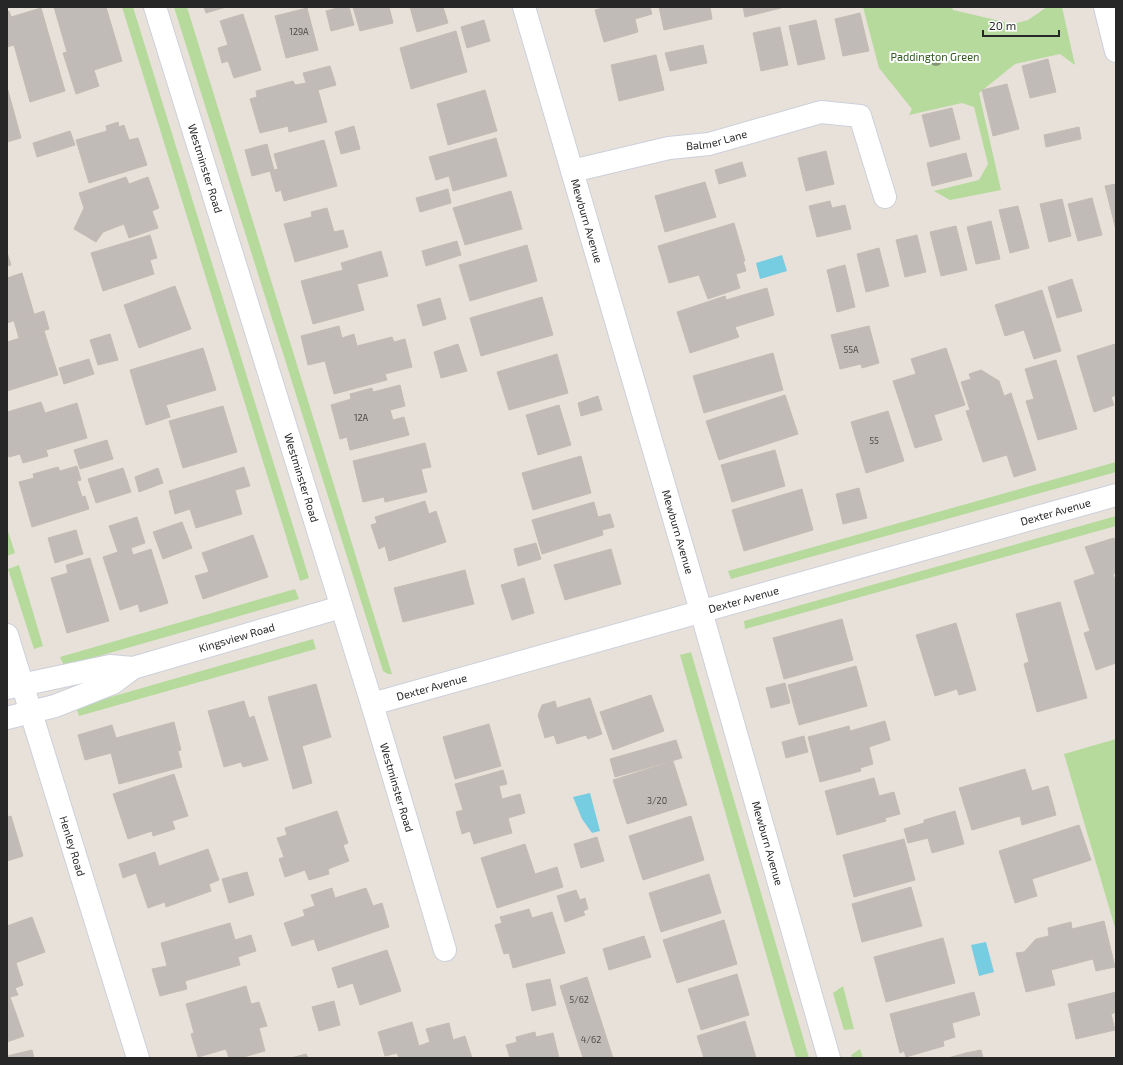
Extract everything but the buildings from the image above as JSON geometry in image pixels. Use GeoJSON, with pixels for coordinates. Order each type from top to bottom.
{"type":"FeatureCollection","features":[{"type":"Feature","properties":{"kind":"street","name":"Westminster Road"},"geometry":{"type":"LineString","coordinates":[[155,7],[372,704],[445,950]]}},
{"type":"Feature","properties":{"kind":"street","name":"Mewburn Avenue"},"geometry":{"type":"LineString","coordinates":[[524,7],[701,611],[829,1058]]}},
{"type":"Feature","properties":{"kind":"street"},"geometry":{"type":"LineString","coordinates":[[1105,7],[1116,51]]}},
{"type":"Feature","properties":{"kind":"street","name":"Balmer Lane"},"geometry":{"type":"LineString","coordinates":[[572,172],[669,148],[709,144],[821,112],[860,116],[885,197]]}},
{"type":"Feature","properties":{"kind":"street","name":"Dexter Avenue"},"geometry":{"type":"LineString","coordinates":[[372,704],[1116,495]]}},
{"type":"Feature","properties":{"kind":"street","name":"Kingsview Road"},"geometry":{"type":"LineString","coordinates":[[7,718],[55,706],[113,683],[133,668],[341,607]]}},
{"type":"Feature","properties":{"kind":"street","name":"Henley Road"},"geometry":{"type":"LineString","coordinates":[[7,635],[14,686],[31,712],[138,1058]]}},
{"type":"Feature","properties":{"kind":"street","name":"Kingsview Road"},"geometry":{"type":"LineString","coordinates":[[14,686],[110,666],[133,668]]}},
{"type":"Feature","properties":{"kind":"green space"},"geometry":{"type":"Polygon","coordinates":[[[122,7],[133,7],[309,578],[300,581],[122,7]]]}},
{"type":"Feature","properties":{"kind":"green space"},"geometry":{"type":"Polygon","coordinates":[[[174,7],[187,7],[392,674],[388,674],[383,671],[174,7]]]}},
{"type":"Feature","properties":{"kind":"green space","name":"Paddington Green"},"geometry":{"type":"Polygon","coordinates":[[[863,7],[952,7],[953,10],[1013,24],[1028,20],[1047,7],[1062,7],[1075,65],[1060,54],[1015,64],[979,93],[1001,190],[950,200],[934,191],[979,180],[988,164],[974,107],[962,103],[909,115],[912,109],[879,68],[863,7]]]}},
{"type":"Feature","properties":{"kind":"green space"},"geometry":{"type":"Polygon","coordinates":[[[1116,462],[1116,472],[731,579],[728,571],[1116,462]]]}},
{"type":"Feature","properties":{"kind":"green space"},"geometry":{"type":"Polygon","coordinates":[[[1116,516],[1116,526],[745,629],[744,621],[1116,516]]]}},
{"type":"Feature","properties":{"kind":"green space"},"geometry":{"type":"Polygon","coordinates":[[[7,528],[15,553],[7,556],[7,528]]]}},
{"type":"Feature","properties":{"kind":"green space"},"geometry":{"type":"Polygon","coordinates":[[[19,565],[43,646],[34,649],[8,569],[19,565]]]}},
{"type":"Feature","properties":{"kind":"green space"},"geometry":{"type":"Polygon","coordinates":[[[295,589],[299,599],[64,666],[60,657],[295,589]]]}},
{"type":"Feature","properties":{"kind":"green space"},"geometry":{"type":"Polygon","coordinates":[[[313,639],[316,649],[79,716],[76,707],[313,639]]]}},
{"type":"Feature","properties":{"kind":"green space"},"geometry":{"type":"Polygon","coordinates":[[[691,652],[809,1058],[796,1058],[680,655],[691,652]]]}},
{"type":"Feature","properties":{"kind":"green space"},"geometry":{"type":"Polygon","coordinates":[[[1116,739],[1116,931],[1064,754],[1116,739]]]}},
{"type":"Feature","properties":{"kind":"green space"},"geometry":{"type":"Polygon","coordinates":[[[843,986],[854,1029],[844,1030],[833,993],[843,986]]]}},
{"type":"Feature","properties":{"kind":"green space"},"geometry":{"type":"Polygon","coordinates":[[[860,1049],[863,1058],[852,1058],[851,1055],[860,1049]]]}},
{"type":"Feature","properties":{"kind":"water"},"geometry":{"type":"Polygon","coordinates":[[[782,255],[787,271],[760,279],[756,263],[782,255]]]}},
{"type":"Feature","properties":{"kind":"water"},"geometry":{"type":"Polygon","coordinates":[[[590,793],[600,831],[592,833],[582,819],[573,797],[590,793]]]}},
{"type":"Feature","properties":{"kind":"water"},"geometry":{"type":"Polygon","coordinates":[[[986,942],[994,972],[979,976],[971,945],[986,942]]]}}]}
